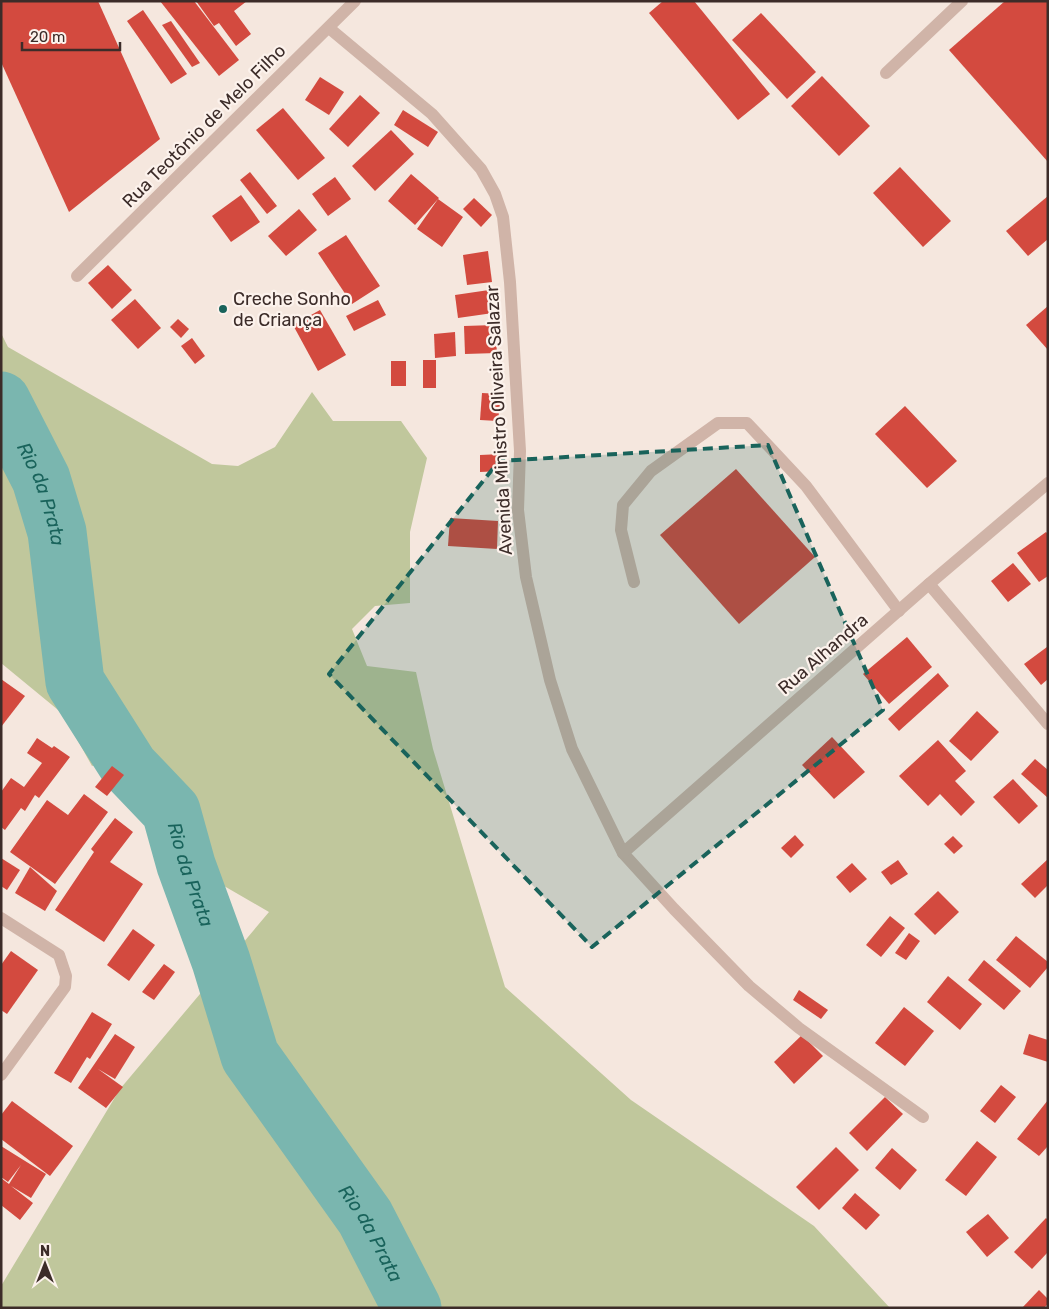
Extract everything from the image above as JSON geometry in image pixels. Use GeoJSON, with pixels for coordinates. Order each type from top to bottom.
{"type":"FeatureCollection","features":[{"type":"Feature","properties":{"kind":"street","name":"Rua Teotônio de Melo Filho"},"geometry":{"type":"LineString","coordinates":[[77,276],[355,1]]}},
{"type":"Feature","properties":{"kind":"street"},"geometry":{"type":"LineString","coordinates":[[886,73],[962,1]]}},
{"type":"Feature","properties":{"kind":"street","name":"Avenida Ministro Oliveira Salazar"},"geometry":{"type":"LineString","coordinates":[[329,28],[432,114],[481,169],[498,202],[503,218],[510,282],[520,451],[518,510],[526,577],[550,680],[572,748],[623,853],[674,910],[748,986],[799,1028],[923,1117]]}},
{"type":"Feature","properties":{"kind":"street"},"geometry":{"type":"LineString","coordinates":[[634,582],[621,530],[623,505],[651,471],[718,423],[747,424],[806,486],[899,611]]}},
{"type":"Feature","properties":{"kind":"street","name":"Rua Alhandra"},"geometry":{"type":"LineString","coordinates":[[623,853],[929,584],[1048,484]]}},
{"type":"Feature","properties":{"kind":"street"},"geometry":{"type":"LineString","coordinates":[[929,584],[1048,724]]}},
{"type":"Feature","properties":{"kind":"street"},"geometry":{"type":"LineString","coordinates":[[1,918],[59,955],[66,976],[65,987],[1,1075]]}},
{"type":"Feature","properties":{"kind":"highlighted area"},"geometry":{"type":"Polygon","coordinates":[[[768,445],[883,710],[592,947],[329,674],[499,461],[768,445]]]}},
{"type":"Feature","properties":{"kind":"green space"},"geometry":{"type":"Polygon","coordinates":[[[1,333],[8,347],[212,464],[238,466],[275,447],[312,392],[333,421],[401,421],[427,458],[410,532],[410,603],[375,606],[352,629],[367,666],[416,672],[433,749],[505,987],[631,1100],[814,1226],[890,1308],[1,1308],[1,1286],[120,1089],[269,912],[212,879],[201,823],[144,749],[92,766],[63,714],[1,663],[1,333]]]}},
{"type":"Feature","properties":{"kind":"building"},"geometry":{"type":"Polygon","coordinates":[[[1,1],[98,1],[160,139],[69,212],[1,62],[1,1]]]}},
{"type":"Feature","properties":{"kind":"building"},"geometry":{"type":"Polygon","coordinates":[[[160,1],[194,1],[239,60],[219,76],[160,1]]]}},
{"type":"Feature","properties":{"kind":"building"},"geometry":{"type":"Polygon","coordinates":[[[196,1],[247,1],[234,11],[251,34],[236,46],[219,23],[214,26],[196,1]]]}},
{"type":"Feature","properties":{"kind":"building"},"geometry":{"type":"Polygon","coordinates":[[[663,1],[694,1],[770,94],[738,120],[649,13],[663,1]]]}},
{"type":"Feature","properties":{"kind":"building"},"geometry":{"type":"Polygon","coordinates":[[[1005,1],[1048,1],[1048,162],[949,50],[1005,1]]]}},
{"type":"Feature","properties":{"kind":"building"},"geometry":{"type":"Polygon","coordinates":[[[143,10],[187,74],[171,84],[127,21],[143,10]]]}},
{"type":"Feature","properties":{"kind":"building"},"geometry":{"type":"Polygon","coordinates":[[[761,13],[816,72],[787,99],[732,40],[761,13]]]}},
{"type":"Feature","properties":{"kind":"building"},"geometry":{"type":"Polygon","coordinates":[[[171,21],[200,63],[192,67],[162,25],[171,21]]]}},
{"type":"Feature","properties":{"kind":"building"},"geometry":{"type":"Polygon","coordinates":[[[822,76],[870,126],[839,156],[791,106],[822,76]]]}},
{"type":"Feature","properties":{"kind":"building"},"geometry":{"type":"Polygon","coordinates":[[[320,77],[344,92],[329,115],[305,100],[320,77]]]}},
{"type":"Feature","properties":{"kind":"building"},"geometry":{"type":"Polygon","coordinates":[[[360,95],[380,113],[348,147],[329,129],[360,95]]]}},
{"type":"Feature","properties":{"kind":"building"},"geometry":{"type":"Polygon","coordinates":[[[283,108],[325,158],[298,180],[256,130],[283,108]]]}},
{"type":"Feature","properties":{"kind":"building"},"geometry":{"type":"Polygon","coordinates":[[[403,110],[438,132],[428,147],[394,125],[403,110]]]}},
{"type":"Feature","properties":{"kind":"building"},"geometry":{"type":"Polygon","coordinates":[[[391,130],[414,154],[375,191],[352,166],[391,130]]]}},
{"type":"Feature","properties":{"kind":"building"},"geometry":{"type":"Polygon","coordinates":[[[900,167],[951,221],[923,247],[873,193],[900,167]]]}},
{"type":"Feature","properties":{"kind":"building"},"geometry":{"type":"Polygon","coordinates":[[[250,172],[277,206],[267,214],[240,180],[250,172]]]}},
{"type":"Feature","properties":{"kind":"building"},"geometry":{"type":"Polygon","coordinates":[[[411,174],[439,198],[415,225],[388,201],[411,174]]]}},
{"type":"Feature","properties":{"kind":"building"},"geometry":{"type":"Polygon","coordinates":[[[335,177],[351,199],[328,216],[312,194],[335,177]]]}},
{"type":"Feature","properties":{"kind":"building"},"geometry":{"type":"Polygon","coordinates":[[[241,195],[260,222],[231,242],[212,216],[241,195]]]}},
{"type":"Feature","properties":{"kind":"building"},"geometry":{"type":"Polygon","coordinates":[[[1048,196],[1048,239],[1028,256],[1006,231],[1048,196]]]}},
{"type":"Feature","properties":{"kind":"building"},"geometry":{"type":"Polygon","coordinates":[[[474,198],[492,215],[481,227],[463,209],[474,198]]]}},
{"type":"Feature","properties":{"kind":"building"},"geometry":{"type":"Polygon","coordinates":[[[438,199],[463,217],[442,247],[417,229],[438,199]]]}},
{"type":"Feature","properties":{"kind":"building"},"geometry":{"type":"Polygon","coordinates":[[[299,209],[317,230],[286,256],[268,236],[299,209]]]}},
{"type":"Feature","properties":{"kind":"building"},"geometry":{"type":"Polygon","coordinates":[[[346,235],[380,286],[352,304],[318,253],[346,235]]]}},
{"type":"Feature","properties":{"kind":"building"},"geometry":{"type":"Polygon","coordinates":[[[488,251],[492,282],[467,285],[463,255],[488,251]]]}},
{"type":"Feature","properties":{"kind":"building"},"geometry":{"type":"Polygon","coordinates":[[[108,265],[132,290],[112,309],[88,283],[108,265]]]}},
{"type":"Feature","properties":{"kind":"building"},"geometry":{"type":"Polygon","coordinates":[[[489,290],[493,313],[458,318],[455,295],[489,290]]]}},
{"type":"Feature","properties":{"kind":"building"},"geometry":{"type":"Polygon","coordinates":[[[135,299],[161,328],[138,349],[111,320],[135,299]]]}},
{"type":"Feature","properties":{"kind":"building"},"geometry":{"type":"Polygon","coordinates":[[[378,300],[386,315],[354,331],[346,316],[378,300]]]}},
{"type":"Feature","properties":{"kind":"building"},"geometry":{"type":"Polygon","coordinates":[[[1048,306],[1048,350],[1026,325],[1048,306]]]}},
{"type":"Feature","properties":{"kind":"building"},"geometry":{"type":"Polygon","coordinates":[[[320,310],[346,355],[318,371],[293,325],[320,310]]]}},
{"type":"Feature","properties":{"kind":"building"},"geometry":{"type":"Polygon","coordinates":[[[178,319],[189,329],[181,338],[170,327],[178,319]]]}},
{"type":"Feature","properties":{"kind":"building"},"geometry":{"type":"Polygon","coordinates":[[[495,325],[497,353],[465,354],[464,326],[495,325]]]}},
{"type":"Feature","properties":{"kind":"building"},"geometry":{"type":"Polygon","coordinates":[[[455,332],[456,356],[435,358],[434,334],[455,332]]]}},
{"type":"Feature","properties":{"kind":"building"},"geometry":{"type":"Polygon","coordinates":[[[192,338],[205,356],[195,364],[181,346],[192,338]]]}},
{"type":"Feature","properties":{"kind":"building"},"geometry":{"type":"Polygon","coordinates":[[[423,360],[436,360],[436,388],[423,388],[423,360]]]}},
{"type":"Feature","properties":{"kind":"building"},"geometry":{"type":"Polygon","coordinates":[[[391,361],[406,361],[406,386],[391,386],[391,361]]]}},
{"type":"Feature","properties":{"kind":"building"},"geometry":{"type":"Polygon","coordinates":[[[482,393],[501,394],[498,421],[480,420],[482,393]]]}},
{"type":"Feature","properties":{"kind":"building"},"geometry":{"type":"Polygon","coordinates":[[[905,406],[957,461],[927,488],[875,434],[905,406]]]}},
{"type":"Feature","properties":{"kind":"building"},"geometry":{"type":"Polygon","coordinates":[[[502,454],[502,471],[480,472],[480,455],[502,454]]]}},
{"type":"Feature","properties":{"kind":"building"},"geometry":{"type":"Polygon","coordinates":[[[736,469],[815,557],[739,624],[660,535],[736,469]]]}},
{"type":"Feature","properties":{"kind":"building"},"geometry":{"type":"Polygon","coordinates":[[[450,518],[498,521],[497,549],[448,546],[450,518]]]}},
{"type":"Feature","properties":{"kind":"building"},"geometry":{"type":"Polygon","coordinates":[[[1046,532],[1048,534],[1048,576],[1039,582],[1017,553],[1046,532]]]}},
{"type":"Feature","properties":{"kind":"building"},"geometry":{"type":"Polygon","coordinates":[[[1013,563],[1031,584],[1008,602],[991,581],[1013,563]]]}},
{"type":"Feature","properties":{"kind":"building"},"geometry":{"type":"Polygon","coordinates":[[[907,637],[932,667],[889,704],[863,674],[907,637]]]}},
{"type":"Feature","properties":{"kind":"building"},"geometry":{"type":"Polygon","coordinates":[[[1047,647],[1048,679],[1041,685],[1024,664],[1047,647]]]}},
{"type":"Feature","properties":{"kind":"building"},"geometry":{"type":"Polygon","coordinates":[[[938,673],[949,686],[899,731],[888,719],[938,673]]]}},
{"type":"Feature","properties":{"kind":"building"},"geometry":{"type":"Polygon","coordinates":[[[1,679],[25,696],[1,727],[1,679]]]}},
{"type":"Feature","properties":{"kind":"building"},"geometry":{"type":"Polygon","coordinates":[[[977,711],[999,732],[971,761],[949,741],[977,711]]]}},
{"type":"Feature","properties":{"kind":"building"},"geometry":{"type":"Polygon","coordinates":[[[832,737],[865,772],[834,799],[802,765],[832,737]]]}},
{"type":"Feature","properties":{"kind":"building"},"geometry":{"type":"Polygon","coordinates":[[[37,738],[52,748],[54,746],[70,757],[39,798],[35,795],[25,811],[21,808],[5,830],[1,827],[1,792],[11,778],[24,787],[42,763],[27,753],[37,738]]]}},
{"type":"Feature","properties":{"kind":"building"},"geometry":{"type":"Polygon","coordinates":[[[938,740],[966,771],[955,781],[975,802],[961,816],[940,794],[928,806],[899,776],[938,740]]]}},
{"type":"Feature","properties":{"kind":"building"},"geometry":{"type":"Polygon","coordinates":[[[1035,759],[1048,770],[1048,798],[1021,774],[1035,759]]]}},
{"type":"Feature","properties":{"kind":"building"},"geometry":{"type":"Polygon","coordinates":[[[112,766],[124,775],[107,796],[95,787],[112,766]]]}},
{"type":"Feature","properties":{"kind":"building"},"geometry":{"type":"Polygon","coordinates":[[[1013,779],[1038,806],[1019,824],[993,797],[1013,779]]]}},
{"type":"Feature","properties":{"kind":"building"},"geometry":{"type":"Polygon","coordinates":[[[84,794],[108,812],[55,884],[10,852],[47,800],[68,815],[84,794]]]}},
{"type":"Feature","properties":{"kind":"building"},"geometry":{"type":"Polygon","coordinates":[[[115,818],[133,832],[110,862],[143,884],[104,942],[55,910],[94,852],[91,849],[115,818]]]}},
{"type":"Feature","properties":{"kind":"building"},"geometry":{"type":"Polygon","coordinates":[[[795,835],[804,845],[791,858],[781,848],[795,835]]]}},
{"type":"Feature","properties":{"kind":"building"},"geometry":{"type":"Polygon","coordinates":[[[953,836],[963,846],[954,854],[944,844],[953,836]]]}},
{"type":"Feature","properties":{"kind":"building"},"geometry":{"type":"Polygon","coordinates":[[[1,858],[20,870],[7,890],[1,886],[1,858]]]}},
{"type":"Feature","properties":{"kind":"building"},"geometry":{"type":"Polygon","coordinates":[[[1048,859],[1048,885],[1035,898],[1021,884],[1048,859]]]}},
{"type":"Feature","properties":{"kind":"building"},"geometry":{"type":"Polygon","coordinates":[[[898,860],[908,874],[891,885],[881,872],[898,860]]]}},
{"type":"Feature","properties":{"kind":"building"},"geometry":{"type":"Polygon","coordinates":[[[852,863],[867,879],[850,893],[836,877],[852,863]]]}},
{"type":"Feature","properties":{"kind":"building"},"geometry":{"type":"Polygon","coordinates":[[[30,867],[57,891],[45,911],[15,893],[30,867]]]}},
{"type":"Feature","properties":{"kind":"building"},"geometry":{"type":"Polygon","coordinates":[[[938,891],[959,912],[935,935],[914,914],[938,891]]]}},
{"type":"Feature","properties":{"kind":"building"},"geometry":{"type":"Polygon","coordinates":[[[890,916],[905,928],[881,957],[866,945],[890,916]]]}},
{"type":"Feature","properties":{"kind":"building"},"geometry":{"type":"Polygon","coordinates":[[[133,929],[155,945],[129,981],[107,965],[133,929]]]}},
{"type":"Feature","properties":{"kind":"building"},"geometry":{"type":"Polygon","coordinates":[[[909,933],[920,941],[906,960],[895,953],[909,933]]]}},
{"type":"Feature","properties":{"kind":"building"},"geometry":{"type":"Polygon","coordinates":[[[1016,936],[1048,962],[1048,967],[1030,988],[996,960],[1016,936]]]}},
{"type":"Feature","properties":{"kind":"building"},"geometry":{"type":"Polygon","coordinates":[[[11,951],[38,970],[7,1014],[1,1010],[1,965],[11,951]]]}},
{"type":"Feature","properties":{"kind":"building"},"geometry":{"type":"Polygon","coordinates":[[[984,960],[1021,991],[1004,1010],[968,980],[984,960]]]}},
{"type":"Feature","properties":{"kind":"building"},"geometry":{"type":"Polygon","coordinates":[[[164,964],[175,972],[154,1000],[142,992],[164,964]]]}},
{"type":"Feature","properties":{"kind":"building"},"geometry":{"type":"Polygon","coordinates":[[[948,976],[982,1004],[960,1030],[927,1002],[948,976]]]}},
{"type":"Feature","properties":{"kind":"building"},"geometry":{"type":"Polygon","coordinates":[[[799,990],[828,1010],[821,1019],[793,1000],[799,990]]]}},
{"type":"Feature","properties":{"kind":"building"},"geometry":{"type":"Polygon","coordinates":[[[904,1007],[934,1031],[905,1066],[875,1043],[904,1007]]]}},
{"type":"Feature","properties":{"kind":"building"},"geometry":{"type":"Polygon","coordinates":[[[92,1012],[112,1024],[90,1059],[87,1057],[71,1083],[54,1073],[92,1012]]]}},
{"type":"Feature","properties":{"kind":"building"},"geometry":{"type":"Polygon","coordinates":[[[115,1034],[135,1047],[115,1079],[98,1069],[123,1087],[106,1108],[78,1088],[115,1034]]]}},
{"type":"Feature","properties":{"kind":"building"},"geometry":{"type":"Polygon","coordinates":[[[1029,1034],[1048,1040],[1048,1062],[1023,1054],[1029,1034]]]}},
{"type":"Feature","properties":{"kind":"building"},"geometry":{"type":"Polygon","coordinates":[[[802,1035],[823,1056],[794,1084],[774,1062],[802,1035]]]}},
{"type":"Feature","properties":{"kind":"building"},"geometry":{"type":"Polygon","coordinates":[[[1001,1085],[1016,1097],[995,1123],[980,1111],[1001,1085]]]}},
{"type":"Feature","properties":{"kind":"building"},"geometry":{"type":"Polygon","coordinates":[[[885,1097],[903,1114],[867,1151],[849,1133],[885,1097]]]}},
{"type":"Feature","properties":{"kind":"building"},"geometry":{"type":"Polygon","coordinates":[[[1048,1100],[1048,1146],[1039,1156],[1017,1139],[1048,1100]]]}},
{"type":"Feature","properties":{"kind":"building"},"geometry":{"type":"Polygon","coordinates":[[[12,1101],[73,1146],[50,1176],[1,1139],[1,1115],[12,1101]]]}},
{"type":"Feature","properties":{"kind":"building"},"geometry":{"type":"Polygon","coordinates":[[[977,1141],[997,1157],[966,1196],[945,1180],[977,1141]]]}},
{"type":"Feature","properties":{"kind":"building"},"geometry":{"type":"Polygon","coordinates":[[[1,1146],[46,1174],[31,1198],[11,1186],[33,1203],[20,1220],[1,1205],[1,1178],[9,1184],[21,1165],[8,1182],[1,1177],[1,1146]]]}},
{"type":"Feature","properties":{"kind":"building"},"geometry":{"type":"Polygon","coordinates":[[[836,1147],[859,1170],[819,1210],[796,1187],[836,1147]]]}},
{"type":"Feature","properties":{"kind":"building"},"geometry":{"type":"Polygon","coordinates":[[[892,1148],[917,1170],[900,1190],[875,1168],[892,1148]]]}},
{"type":"Feature","properties":{"kind":"building"},"geometry":{"type":"Polygon","coordinates":[[[855,1193],[880,1215],[866,1230],[842,1208],[855,1193]]]}},
{"type":"Feature","properties":{"kind":"building"},"geometry":{"type":"Polygon","coordinates":[[[988,1214],[1009,1238],[987,1257],[966,1232],[988,1214]]]}},
{"type":"Feature","properties":{"kind":"building"},"geometry":{"type":"Polygon","coordinates":[[[1046,1218],[1048,1220],[1048,1252],[1032,1269],[1014,1252],[1046,1218]]]}},
{"type":"Feature","properties":{"kind":"building"},"geometry":{"type":"Polygon","coordinates":[[[1039,1290],[1048,1299],[1048,1304],[1044,1308],[1022,1308],[1039,1290]]]}},
{"type":"Feature","properties":{"kind":"waterway","name":"Rio da Prata"},"geometry":{"type":"LineString","coordinates":[[1,401],[41,479],[57,532],[75,682],[129,767],[171,811],[186,865],[221,961],[250,1056],[365,1217],[412,1308]]}},
{"type":"Feature","properties":{"kind":"place","name":"Creche Sonho de Criança"},"geometry":{"type":"Point","coordinates":[223,309]}}]}
